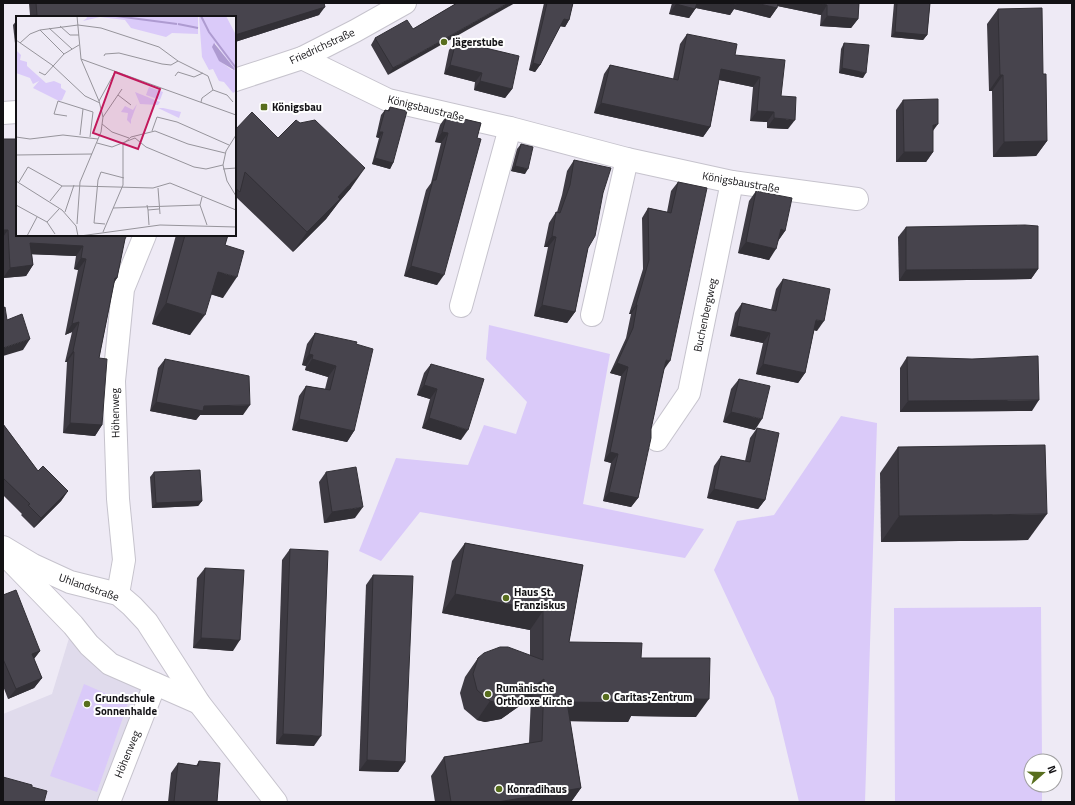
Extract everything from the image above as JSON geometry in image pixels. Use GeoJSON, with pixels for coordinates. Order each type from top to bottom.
{"type":"FeatureCollection","features":[{"type":"Feature","properties":{"kind":"street","name":"Friedrichstraße"},"geometry":{"type":"LineString","coordinates":[[236,80],[302,58],[355,31],[404,3]]}},
{"type":"Feature","properties":{"kind":"street","name":"Königsbaustraße"},"geometry":{"type":"LineString","coordinates":[[302,58],[388,100],[510,128],[627,159],[732,182],[856,199]]}},
{"type":"Feature","properties":{"kind":"street"},"geometry":{"type":"LineString","coordinates":[[3,113],[16,112]]}},
{"type":"Feature","properties":{"kind":"street"},"geometry":{"type":"LineString","coordinates":[[461,306],[510,128]]}},
{"type":"Feature","properties":{"kind":"street"},"geometry":{"type":"LineString","coordinates":[[592,316],[627,159]]}},
{"type":"Feature","properties":{"kind":"street","name":"Buchenbergweg"},"geometry":{"type":"LineString","coordinates":[[657,440],[689,394],[732,182]]}},
{"type":"Feature","properties":{"kind":"street","name":"Höhenweg"},"geometry":{"type":"LineString","coordinates":[[118,594],[124,560],[118,499],[114,381],[123,289],[145,236]]}},
{"type":"Feature","properties":{"kind":"street","name":"Uhlandstraße"},"geometry":{"type":"LineString","coordinates":[[3,548],[33,565],[70,582],[118,594],[147,622],[199,703],[276,802]]}},
{"type":"Feature","properties":{"kind":"street","name":"Uhlandstraße"},"geometry":{"type":"LineString","coordinates":[[3,552],[73,625],[89,645],[110,664],[199,703]]}},
{"type":"Feature","properties":{"kind":"street","name":"Höhenweg"},"geometry":{"type":"LineString","coordinates":[[109,802],[155,684]]}},
{"type":"Feature","properties":{"kind":"shaded area"},"geometry":{"type":"Polygon","coordinates":[[[489,325],[610,354],[583,504],[704,529],[685,558],[420,512],[381,561],[359,551],[396,458],[468,465],[484,425],[516,434],[527,402],[486,359],[489,325]]]}},
{"type":"Feature","properties":{"kind":"shaded area"},"geometry":{"type":"Polygon","coordinates":[[[841,416],[877,423],[865,802],[799,802],[774,698],[714,570],[737,521],[774,515],[841,416]]]}},
{"type":"Feature","properties":{"kind":"shaded area"},"geometry":{"type":"Polygon","coordinates":[[[1041,607],[1042,753],[1023,753],[1023,793],[1042,793],[1042,802],[895,802],[894,608],[1041,607]]]}},
{"type":"Feature","properties":{"kind":"shaded area","name":"Grundschule Sonnenhalde"},"geometry":{"type":"Polygon","coordinates":[[[73,625],[155,684],[109,802],[3,802],[3,714],[52,694],[73,625]]]}},
{"type":"Feature","properties":{"kind":"shaded area"},"geometry":{"type":"Polygon","coordinates":[[[84,684],[128,703],[97,792],[50,776],[84,684]]]}},
{"type":"Feature","properties":{"kind":"building"},"geometry":{"type":"Polygon","coordinates":[[[36,3],[324,3],[325,7],[236,35],[236,16],[28,16],[37,15],[36,3]]]}},
{"type":"Feature","properties":{"kind":"building"},"geometry":{"type":"Polygon","coordinates":[[[457,3],[508,3],[393,68],[375,38],[407,20],[413,29],[457,3]]]}},
{"type":"Feature","properties":{"kind":"building"},"geometry":{"type":"Polygon","coordinates":[[[547,3],[573,3],[569,20],[564,19],[540,65],[533,63],[547,3]]]}},
{"type":"Feature","properties":{"kind":"building"},"geometry":{"type":"Polygon","coordinates":[[[676,3],[697,3],[695,9],[676,3]]]}},
{"type":"Feature","properties":{"kind":"building"},"geometry":{"type":"Polygon","coordinates":[[[726,3],[737,3],[736,5],[726,3]]]}},
{"type":"Feature","properties":{"kind":"building"},"geometry":{"type":"Polygon","coordinates":[[[756,3],[778,3],[777,8],[756,3]]]}},
{"type":"Feature","properties":{"kind":"building"},"geometry":{"type":"Polygon","coordinates":[[[816,3],[859,3],[858,19],[827,16],[827,5],[816,3]]]}},
{"type":"Feature","properties":{"kind":"building"},"geometry":{"type":"Polygon","coordinates":[[[897,3],[930,3],[927,35],[895,32],[897,3]]]}},
{"type":"Feature","properties":{"kind":"building"},"geometry":{"type":"Polygon","coordinates":[[[1042,8],[1043,74],[1046,74],[1047,141],[1004,142],[1003,75],[1000,75],[998,9],[1042,8]]]}},
{"type":"Feature","properties":{"kind":"building"},"geometry":{"type":"Polygon","coordinates":[[[687,34],[737,44],[735,55],[785,60],[781,96],[796,97],[795,120],[774,118],[774,112],[757,111],[760,77],[721,69],[710,127],[601,103],[610,65],[678,80],[687,34]]]}},
{"type":"Feature","properties":{"kind":"building"},"geometry":{"type":"Polygon","coordinates":[[[456,41],[519,56],[512,89],[480,81],[482,73],[450,65],[456,41]]]}},
{"type":"Feature","properties":{"kind":"building"},"geometry":{"type":"Polygon","coordinates":[[[844,43],[869,45],[866,73],[842,68],[844,43]]]}},
{"type":"Feature","properties":{"kind":"building"},"geometry":{"type":"Polygon","coordinates":[[[938,99],[938,124],[933,125],[933,152],[904,152],[903,100],[938,99]]]}},
{"type":"Feature","properties":{"kind":"building"},"geometry":{"type":"Polygon","coordinates":[[[390,107],[407,111],[393,163],[375,158],[383,132],[379,132],[385,110],[389,111],[390,107]]]}},
{"type":"Feature","properties":{"kind":"building"},"geometry":{"type":"Polygon","coordinates":[[[252,112],[278,138],[296,120],[300,123],[315,120],[365,168],[338,197],[340,199],[307,232],[245,172],[240,192],[236,189],[236,129],[252,112]]]}},
{"type":"Feature","properties":{"kind":"building"},"geometry":{"type":"Polygon","coordinates":[[[447,115],[481,123],[477,138],[481,139],[444,275],[411,266],[433,180],[436,180],[448,133],[442,132],[447,115]]]}},
{"type":"Feature","properties":{"kind":"building"},"geometry":{"type":"Polygon","coordinates":[[[3,139],[16,139],[16,236],[126,236],[117,278],[115,278],[99,358],[107,359],[102,425],[70,423],[73,351],[79,322],[72,324],[86,259],[81,258],[83,246],[30,243],[33,265],[10,268],[8,230],[3,230],[3,139]]]}},
{"type":"Feature","properties":{"kind":"building"},"geometry":{"type":"Polygon","coordinates":[[[521,144],[533,147],[528,169],[515,166],[521,144]]]}},
{"type":"Feature","properties":{"kind":"building"},"geometry":{"type":"Polygon","coordinates":[[[574,160],[611,168],[603,193],[595,236],[588,248],[575,312],[542,305],[556,237],[552,236],[556,212],[560,213],[570,185],[574,160]]]}},
{"type":"Feature","properties":{"kind":"building"},"geometry":{"type":"Polygon","coordinates":[[[678,182],[707,188],[670,361],[666,360],[638,498],[609,492],[618,454],[610,452],[628,367],[617,363],[633,328],[636,305],[649,260],[648,208],[671,213],[678,182]]]}},
{"type":"Feature","properties":{"kind":"building"},"geometry":{"type":"Polygon","coordinates":[[[756,191],[792,198],[785,231],[781,229],[776,249],[746,242],[756,191]]]}},
{"type":"Feature","properties":{"kind":"building"},"geometry":{"type":"Polygon","coordinates":[[[1038,226],[1038,269],[906,270],[906,227],[1038,226]]]}},
{"type":"Feature","properties":{"kind":"building"},"geometry":{"type":"Polygon","coordinates":[[[185,236],[228,236],[225,245],[244,251],[237,277],[218,272],[205,315],[166,303],[185,236]]]}},
{"type":"Feature","properties":{"kind":"building"},"geometry":{"type":"Polygon","coordinates":[[[783,279],[830,289],[824,321],[816,320],[805,373],[763,364],[770,333],[737,326],[742,303],[776,311],[783,279]]]}},
{"type":"Feature","properties":{"kind":"building"},"geometry":{"type":"Polygon","coordinates":[[[5,307],[7,320],[22,314],[30,339],[3,348],[3,308],[5,307]]]}},
{"type":"Feature","properties":{"kind":"building"},"geometry":{"type":"Polygon","coordinates":[[[315,333],[357,342],[356,344],[373,349],[354,431],[299,419],[306,386],[330,390],[336,366],[312,359],[313,355],[309,354],[315,333]]]}},
{"type":"Feature","properties":{"kind":"building"},"geometry":{"type":"Polygon","coordinates":[[[1038,356],[1039,400],[908,401],[907,357],[972,359],[1038,356]]]}},
{"type":"Feature","properties":{"kind":"building"},"geometry":{"type":"Polygon","coordinates":[[[165,359],[249,376],[250,405],[204,406],[203,411],[156,402],[165,359]]]}},
{"type":"Feature","properties":{"kind":"building"},"geometry":{"type":"Polygon","coordinates":[[[431,364],[484,379],[468,430],[429,418],[437,389],[424,385],[431,364]]]}},
{"type":"Feature","properties":{"kind":"building"},"geometry":{"type":"Polygon","coordinates":[[[739,379],[770,386],[762,419],[731,412],[739,379]]]}},
{"type":"Feature","properties":{"kind":"building"},"geometry":{"type":"Polygon","coordinates":[[[3,424],[38,471],[43,466],[68,491],[41,518],[28,505],[30,504],[3,478],[3,424]]]}},
{"type":"Feature","properties":{"kind":"building"},"geometry":{"type":"Polygon","coordinates":[[[757,428],[779,433],[765,500],[714,489],[721,456],[750,462],[757,428]]]}},
{"type":"Feature","properties":{"kind":"building"},"geometry":{"type":"Polygon","coordinates":[[[1045,445],[1047,514],[899,516],[898,447],[1045,445]]]}},
{"type":"Feature","properties":{"kind":"building"},"geometry":{"type":"Polygon","coordinates":[[[356,467],[363,507],[332,512],[326,472],[356,467]]]}},
{"type":"Feature","properties":{"kind":"building"},"geometry":{"type":"Polygon","coordinates":[[[200,470],[202,501],[156,503],[154,472],[200,470]]]}},
{"type":"Feature","properties":{"kind":"building"},"geometry":{"type":"Polygon","coordinates":[[[465,543],[583,565],[569,642],[642,643],[641,658],[710,658],[709,699],[641,697],[641,703],[567,702],[581,788],[498,802],[451,802],[444,757],[542,741],[544,679],[514,701],[498,703],[490,701],[477,690],[473,674],[478,658],[484,653],[500,647],[508,647],[543,660],[543,611],[455,594],[465,543]]]}},
{"type":"Feature","properties":{"kind":"building"},"geometry":{"type":"Polygon","coordinates":[[[290,549],[328,551],[321,736],[283,734],[290,549]]]}},
{"type":"Feature","properties":{"kind":"building"},"geometry":{"type":"Polygon","coordinates":[[[205,568],[244,570],[240,640],[201,638],[205,568]]]}},
{"type":"Feature","properties":{"kind":"building"},"geometry":{"type":"Polygon","coordinates":[[[373,575],[413,576],[405,762],[367,760],[373,575]]]}},
{"type":"Feature","properties":{"kind":"building"},"geometry":{"type":"Polygon","coordinates":[[[16,590],[40,651],[32,654],[42,678],[16,689],[3,659],[3,595],[16,590]]]}},
{"type":"Feature","properties":{"kind":"building"},"geometry":{"type":"Polygon","coordinates":[[[199,761],[220,763],[217,802],[174,802],[178,763],[198,766],[199,761]]]}},
{"type":"Feature","properties":{"kind":"building"},"geometry":{"type":"Polygon","coordinates":[[[3,777],[47,791],[44,802],[3,802],[3,777]]]}},
{"type":"Feature","properties":{"kind":"place","name":"Jägerstube"},"geometry":{"type":"Point","coordinates":[444,42]}},
{"type":"Feature","properties":{"kind":"place","name":"Königsbau"},"geometry":{"type":"Point","coordinates":[264,107]}},
{"type":"Feature","properties":{"kind":"place","name":"Haus St. Franziskus"},"geometry":{"type":"Point","coordinates":[506,598]}},
{"type":"Feature","properties":{"kind":"place","name":"Rumänische Orthdoxe Kirche"},"geometry":{"type":"Point","coordinates":[488,694]}},
{"type":"Feature","properties":{"kind":"place","name":"Caritas-Zentrum"},"geometry":{"type":"Point","coordinates":[606,697]}},
{"type":"Feature","properties":{"kind":"place","name":"Grundschule Sonnenhalde"},"geometry":{"type":"Point","coordinates":[87,704]}},
{"type":"Feature","properties":{"kind":"place","name":"Konradihaus"},"geometry":{"type":"Point","coordinates":[499,789]}}]}
